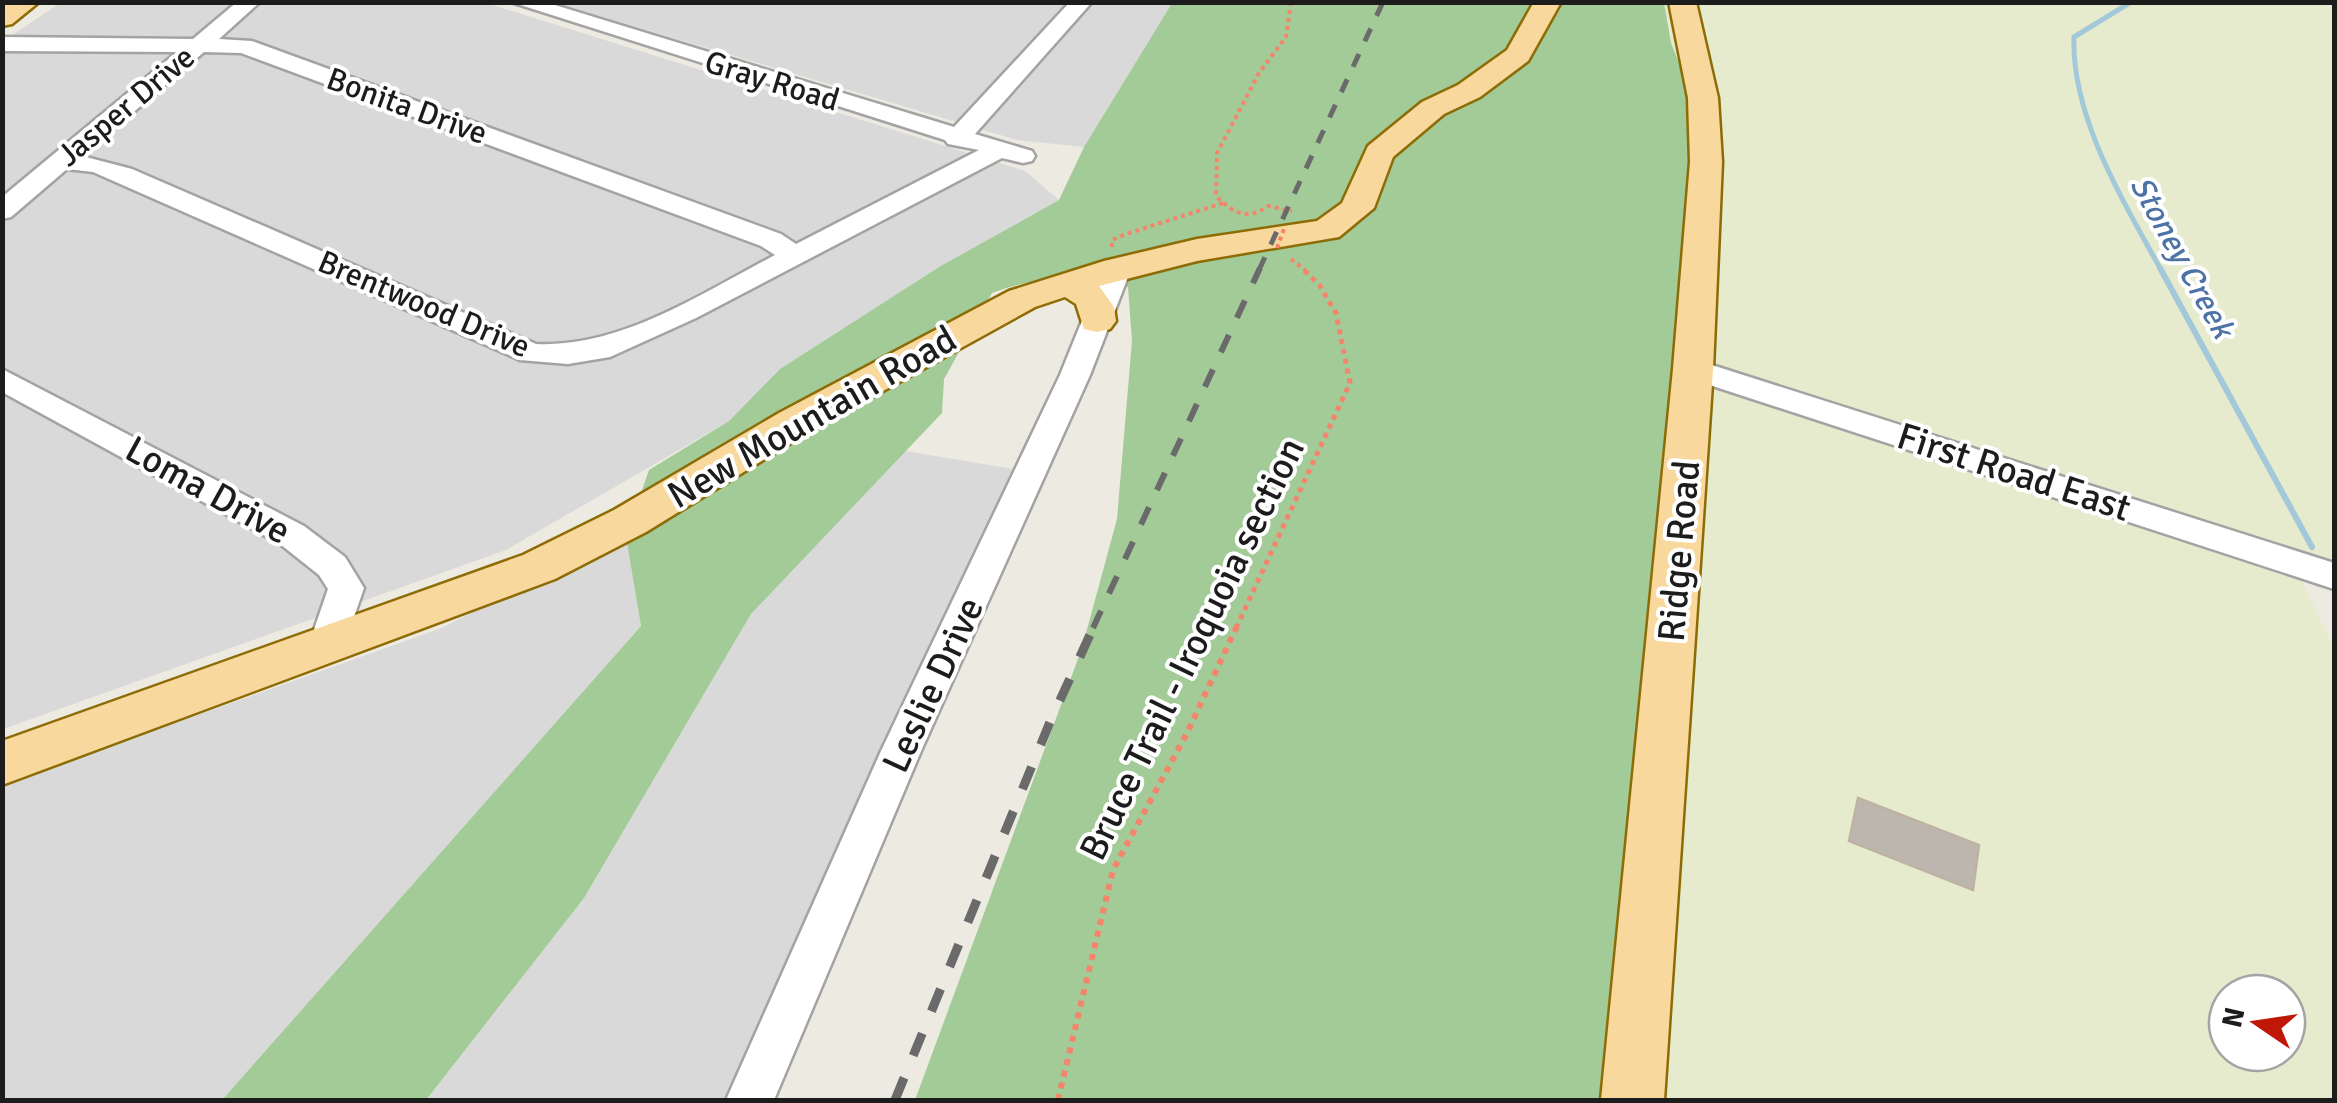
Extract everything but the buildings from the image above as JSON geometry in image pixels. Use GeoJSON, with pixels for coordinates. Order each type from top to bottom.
{"type":"FeatureCollection","features":[{"type":"Feature","properties":{"kind":"main road"},"geometry":{"type":"LineString","coordinates":[[2,18],[26,2]]}},
{"type":"Feature","properties":{"kind":"main road","name":"New Mountain Road"},"geometry":{"type":"LineString","coordinates":[[2,763],[539,567],[630,521],[793,423],[1006,308],[1065,284],[1249,239],[1313,235],[1341,222],[1357,208],[1379,153],[1434,108],[1493,76],[1518,55],[1548,2]]}},
{"type":"Feature","properties":{"kind":"main road","name":"Ridge Road"},"geometry":{"type":"LineString","coordinates":[[1632,1100],[1693,370],[1706,162],[1703,98],[1682,2]]}},
{"type":"Feature","properties":{"kind":"main road"},"geometry":{"type":"LineString","coordinates":[[1065,284],[1095,302],[1097,321]]}},
{"type":"Feature","properties":{"kind":"street","name":"Jasper Drive"},"geometry":{"type":"LineString","coordinates":[[2,210],[250,2]]}},
{"type":"Feature","properties":{"kind":"street","name":"Gray Road"},"geometry":{"type":"LineString","coordinates":[[521,2],[1010,153]]}},
{"type":"Feature","properties":{"kind":"street"},"geometry":{"type":"LineString","coordinates":[[958,138],[1082,2]]}},
{"type":"Feature","properties":{"kind":"street","name":"Bonita Drive"},"geometry":{"type":"LineString","coordinates":[[2,44],[226,43],[265,53],[771,240],[795,255]]}},
{"type":"Feature","properties":{"kind":"street","name":"Brentwood Drive"},"geometry":{"type":"LineString","coordinates":[[62,160],[123,174],[531,353],[568,355],[599,350],[686,312],[795,255],[1010,153]]}},
{"type":"Feature","properties":{"kind":"street","name":"Leslie Drive"},"geometry":{"type":"LineString","coordinates":[[750,1100],[901,751],[1097,321],[1115,270]]}},
{"type":"Feature","properties":{"kind":"street","name":"First Road East"},"geometry":{"type":"LineString","coordinates":[[1693,370],[2334,576]]}},
{"type":"Feature","properties":{"kind":"street","name":"Loma Drive"},"geometry":{"type":"LineString","coordinates":[[2,379],[292,534],[332,566],[346,588],[327,647]]}},
{"type":"Feature","properties":{"kind":"path"},"geometry":{"type":"LineString","coordinates":[[1115,270],[1112,240],[1146,225],[1198,217],[1223,203],[1216,196],[1217,153],[1258,73],[1286,37],[1291,2]]}},
{"type":"Feature","properties":{"kind":"path","name":"Bruce Trail - Iroquoia section"},"geometry":{"type":"LineString","coordinates":[[1058,1100],[1113,870],[1188,733],[1350,383],[1341,320],[1321,281],[1277,248],[1293,210],[1268,206],[1251,216],[1232,214],[1223,203]]}},
{"type":"Feature","properties":{"kind":"shaded area"},"geometry":{"type":"Polygon","coordinates":[[[60,3],[486,3],[1025,171],[1059,200],[939,267],[780,369],[729,421],[506,550],[3,729],[2,42],[60,3]]]}},
{"type":"Feature","properties":{"kind":"shaded area"},"geometry":{"type":"Polygon","coordinates":[[[556,3],[1172,3],[1084,147],[1017,140],[556,3]]]}},
{"type":"Feature","properties":{"kind":"shaded area"},"geometry":{"type":"Polygon","coordinates":[[[905,451],[1013,469],[724,1100],[426,1100],[584,898],[751,614],[905,451]]]}},
{"type":"Feature","properties":{"kind":"shaded area"},"geometry":{"type":"Polygon","coordinates":[[[626,537],[641,626],[222,1100],[3,1100],[2,785],[439,629],[626,537]]]}},
{"type":"Feature","properties":{"kind":"green space"},"geometry":{"type":"Polygon","coordinates":[[[1172,3],[1664,3],[1671,43],[1707,133],[1625,1100],[915,1100],[1082,648],[1117,519],[1132,341],[1128,287],[1078,277],[1026,283],[992,293],[944,379],[942,413],[751,614],[584,898],[426,1100],[222,1100],[641,626],[626,537],[649,470],[729,421],[780,369],[939,267],[1059,200],[1084,147],[1172,3]]]}},
{"type":"Feature","properties":{"kind":"green space"},"geometry":{"type":"Polygon","coordinates":[[[1664,3],[2334,3],[2334,573],[2293,562],[2334,649],[2334,1100],[1625,1100],[1707,133],[1671,43],[1664,3]]]}},
{"type":"Feature","properties":{"kind":"waterway","name":"Stoney Creek"},"geometry":{"type":"LineString","coordinates":[[2131,2],[2074,37],[2075,67],[2081,98],[2102,158],[2161,270]]}},
{"type":"Feature","properties":{"kind":"waterway","name":"Stoney Creek"},"geometry":{"type":"LineString","coordinates":[[2160,268],[2312,547]]}},
{"type":"Feature","properties":{"kind":"railway"},"geometry":{"type":"LineString","coordinates":[[1259,270],[1383,2]]}},
{"type":"Feature","properties":{"kind":"railway"},"geometry":{"type":"LineString","coordinates":[[1093,628],[1260,268]]}},
{"type":"Feature","properties":{"kind":"railway"},"geometry":{"type":"LineString","coordinates":[[895,1100],[1050,722],[1094,626]]}}]}
